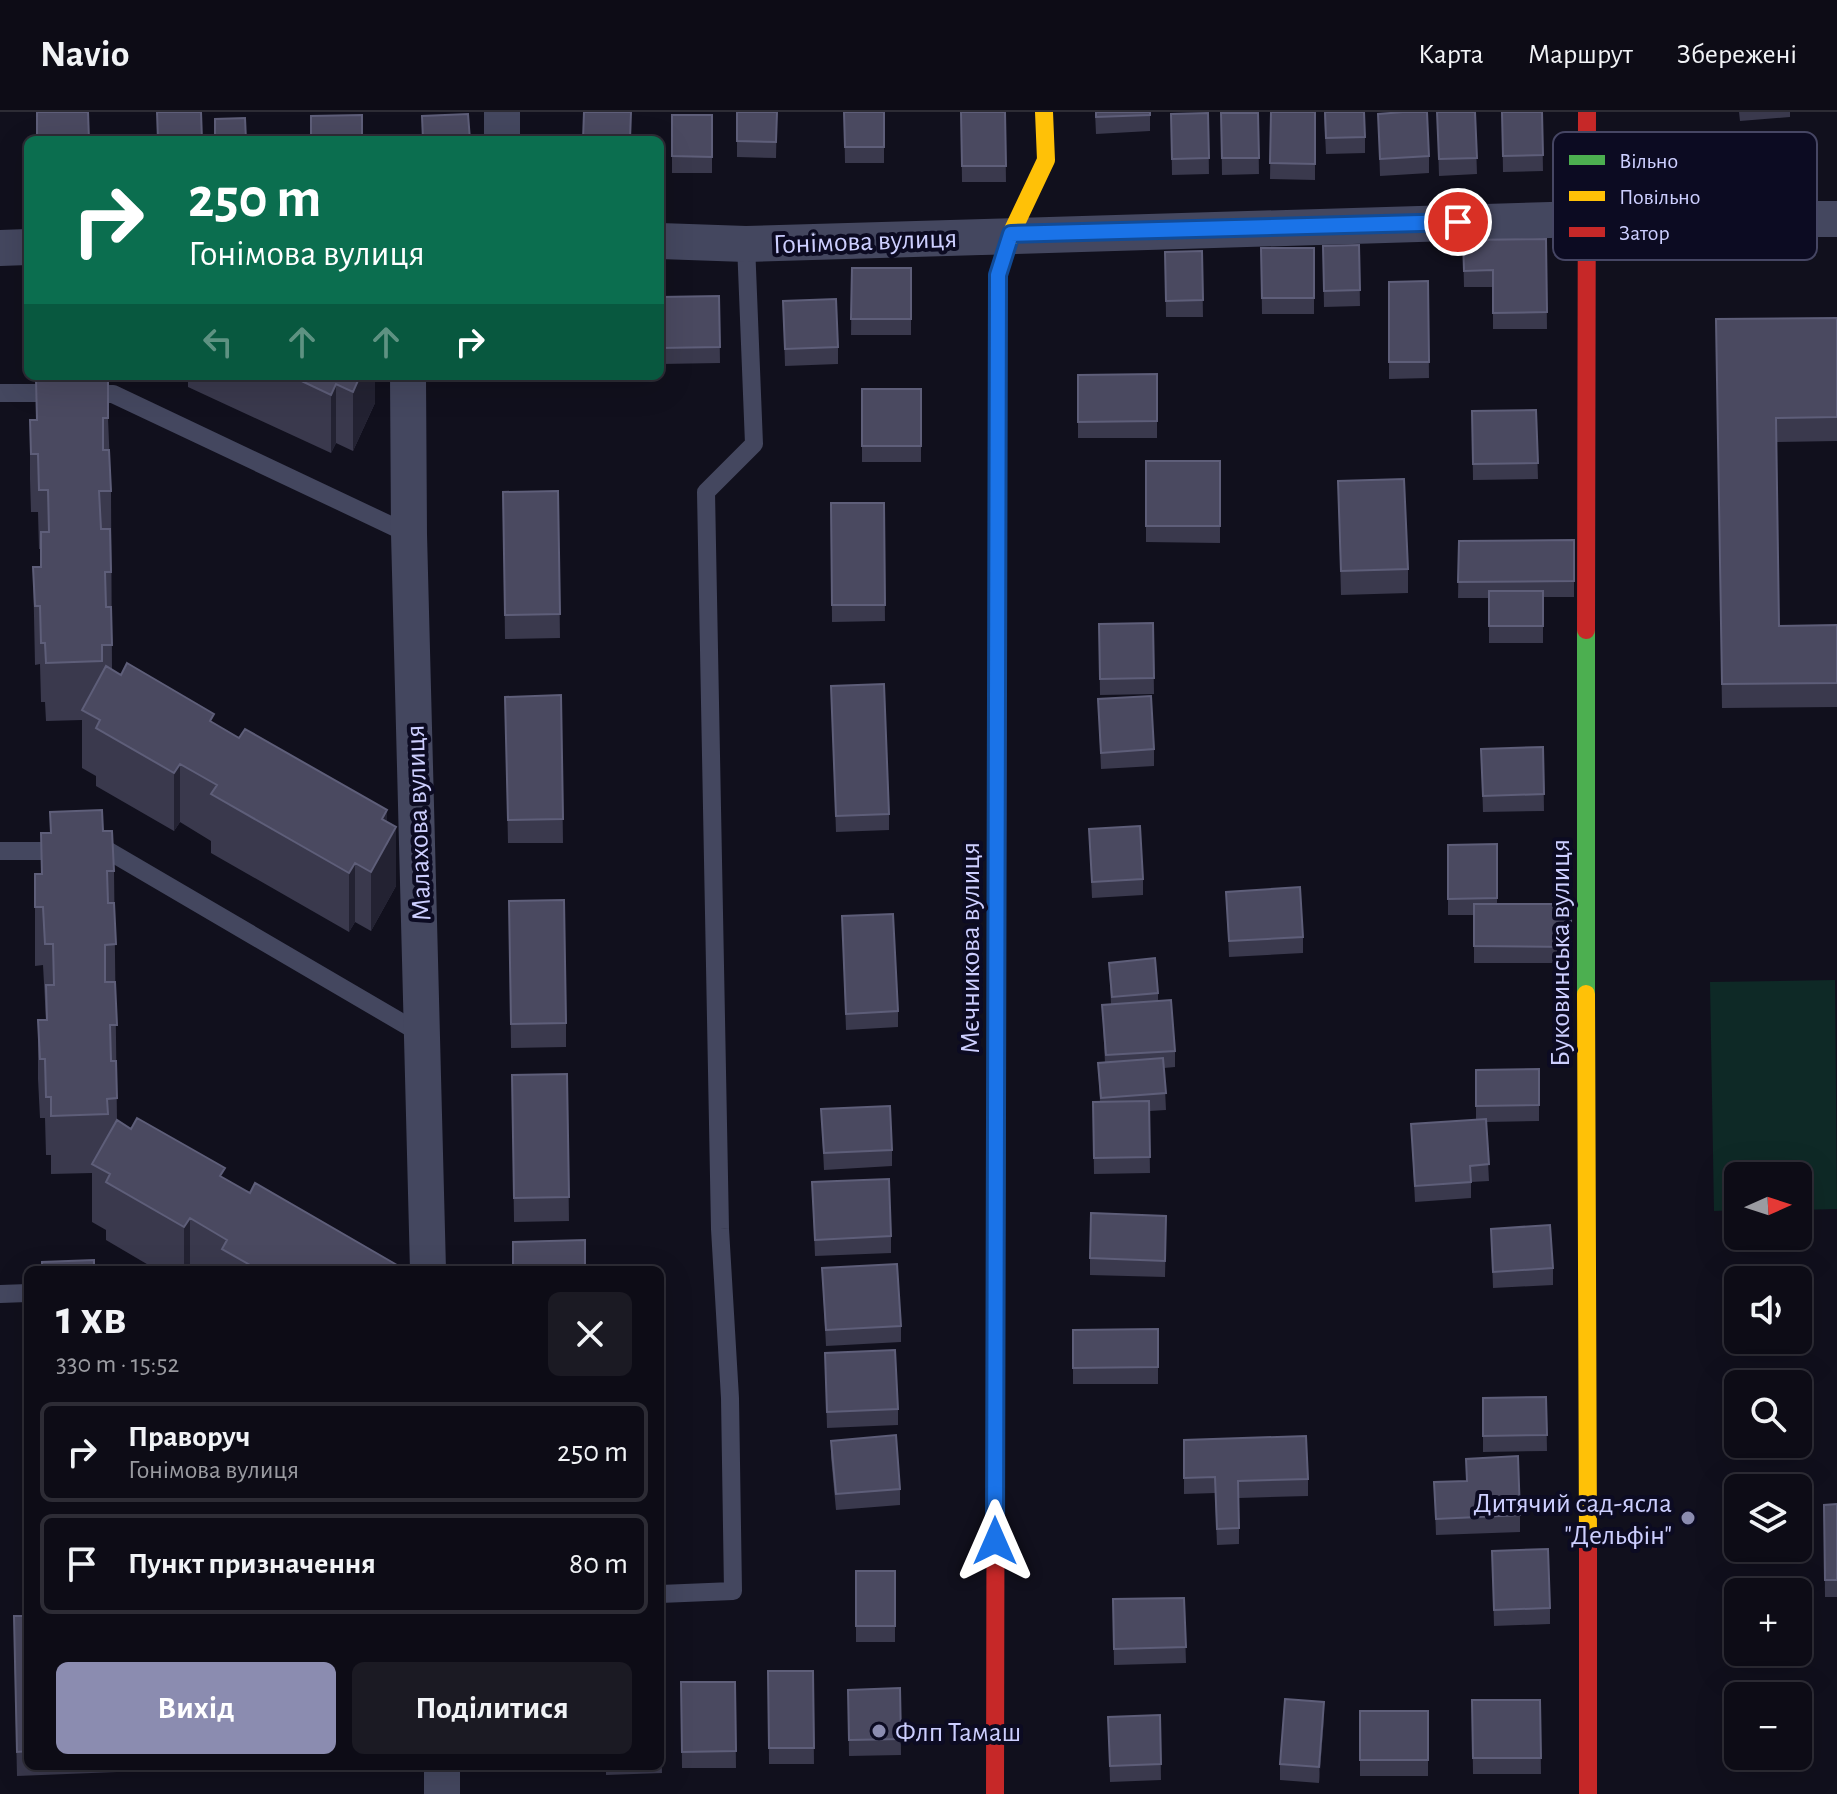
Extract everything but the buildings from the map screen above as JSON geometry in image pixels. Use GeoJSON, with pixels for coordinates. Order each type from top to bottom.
{"type":"FeatureCollection","features":[{"type":"Feature","properties":{"kind":"street"},"geometry":{"type":"LineString","coordinates":[[502,112],[502,136]]}},
{"type":"Feature","properties":{"kind":"street","name":"Мєчникова вулиця"},"geometry":{"type":"LineString","coordinates":[[995,1794],[998,275],[1011,234],[1046,160],[1044,112]]}},
{"type":"Feature","properties":{"kind":"street","name":"Буковинська вулиця"},"geometry":{"type":"LineString","coordinates":[[1587,112],[1587,132]]}},
{"type":"Feature","properties":{"kind":"street","name":"Гонімова вулиця"},"geometry":{"type":"LineString","coordinates":[[664,241],[746,244],[1553,220]]}},
{"type":"Feature","properties":{"kind":"street"},"geometry":{"type":"LineString","coordinates":[[0,248],[24,247]]}},
{"type":"Feature","properties":{"kind":"street","name":"Буковинська вулиця"},"geometry":{"type":"LineString","coordinates":[[1585,260],[1588,1794]]}},
{"type":"Feature","properties":{"kind":"street","name":"Малахова вулиця"},"geometry":{"type":"LineString","coordinates":[[408,380],[409,534],[428,1266]]}},
{"type":"Feature","properties":{"kind":"street"},"geometry":{"type":"LineString","coordinates":[[442,1770],[442,1794]]}},
{"type":"Feature","properties":{"kind":"lane"},"geometry":{"type":"LineString","coordinates":[[664,1594],[733,1591],[730,1398],[720,1229],[706,492],[754,444],[746,244]]}},
{"type":"Feature","properties":{"kind":"lane"},"geometry":{"type":"LineString","coordinates":[[0,393],[113,394],[409,534]]}},
{"type":"Feature","properties":{"kind":"lane"},"geometry":{"type":"LineString","coordinates":[[0,851],[107,850],[423,1035]]}},
{"type":"Feature","properties":{"kind":"lane"},"geometry":{"type":"LineString","coordinates":[[0,1294],[24,1293]]}},
{"type":"Feature","properties":{"kind":"green space"},"geometry":{"type":"Polygon","coordinates":[[[1835,980],[1837,1209],[1812,1210],[1812,1162],[1724,1162],[1724,1211],[1714,1211],[1710,982],[1835,980]]]}},
{"type":"Feature","properties":{"kind":"traffic: fast"},"geometry":{"type":"LineString","coordinates":[[1586,630],[1586,994]]}},
{"type":"Feature","properties":{"kind":"traffic: fast"},"geometry":{"type":"LineString","coordinates":[[996,1247],[997,882]]}},
{"type":"Feature","properties":{"kind":"traffic: slow"},"geometry":{"type":"LineString","coordinates":[[998,392],[998,275],[1011,234],[1046,160],[1044,112]]}},
{"type":"Feature","properties":{"kind":"traffic: slow"},"geometry":{"type":"LineString","coordinates":[[1586,994],[1588,1541]]}},
{"type":"Feature","properties":{"kind":"traffic: jam"},"geometry":{"type":"LineString","coordinates":[[1587,112],[1587,132]]}},
{"type":"Feature","properties":{"kind":"traffic: jam"},"geometry":{"type":"LineString","coordinates":[[1586,630],[1587,260]]}},
{"type":"Feature","properties":{"kind":"traffic: jam"},"geometry":{"type":"LineString","coordinates":[[997,882],[998,392]]}},
{"type":"Feature","properties":{"kind":"traffic: jam"},"geometry":{"type":"LineString","coordinates":[[995,1794],[996,1247]]}},
{"type":"Feature","properties":{"kind":"traffic: jam"},"geometry":{"type":"LineString","coordinates":[[1588,1541],[1588,1794]]}},
{"type":"Feature","properties":{"kind":"place","name":"Дитячий сад-ясла \"Дельфін\""},"geometry":{"type":"Point","coordinates":[1688,1518]}},
{"type":"Feature","properties":{"kind":"place","name":"Флп Тамаш"},"geometry":{"type":"Point","coordinates":[879,1731]}},
{"type":"Feature","properties":{"kind":"route"},"geometry":{"type":"LineString","coordinates":[[995,1541],[998,275],[1011,234],[1458,222]]}}]}
